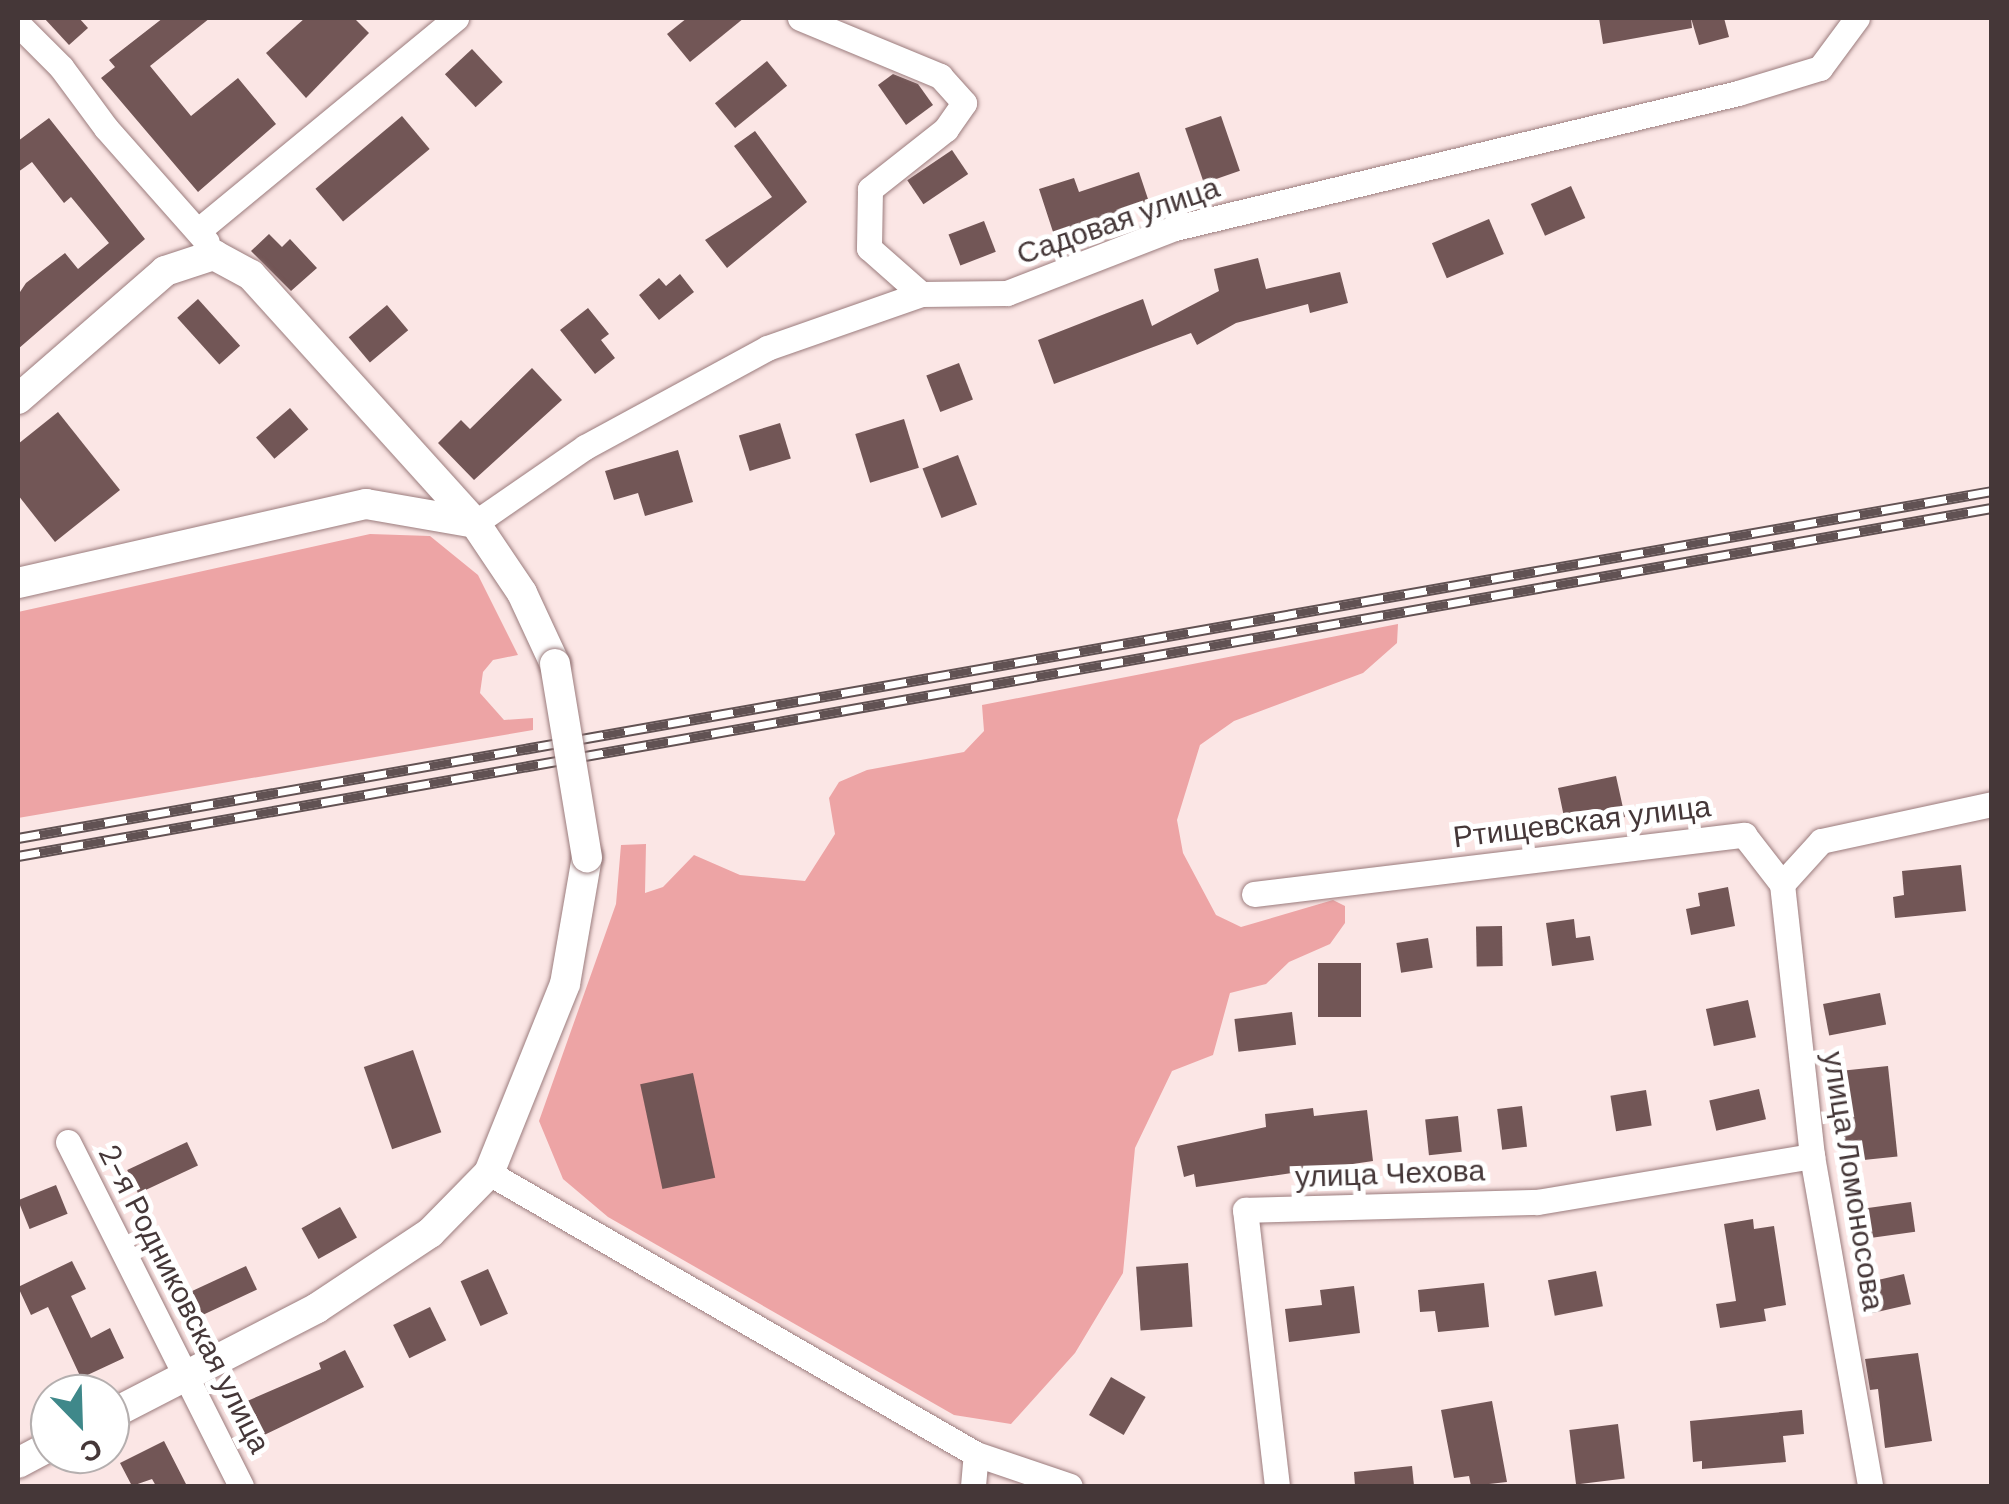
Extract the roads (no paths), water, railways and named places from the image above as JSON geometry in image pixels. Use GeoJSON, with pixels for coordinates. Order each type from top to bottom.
{"type":"FeatureCollection","features":[{"type":"Feature","properties":{"kind":"street"},"geometry":{"type":"LineString","coordinates":[[18,399],[165,271],[207,242],[456,18]]}},
{"type":"Feature","properties":{"kind":"street"},"geometry":{"type":"LineString","coordinates":[[800,18],[940,76],[964,103],[946,129],[870,189],[869,248],[922,294]]}},
{"type":"Feature","properties":{"kind":"street","name":"Садовая улица"},"geometry":{"type":"LineString","coordinates":[[476,523],[584,447],[766,348],[922,294],[1007,294],[1175,228],[1738,93],[1820,68],[1856,18]]}},
{"type":"Feature","properties":{"kind":"street"},"geometry":{"type":"LineString","coordinates":[[18,24],[207,242],[251,275],[476,523],[522,593],[555,664],[587,857],[564,984],[489,1173],[407,1250],[317,1308],[130,1405]]}},
{"type":"Feature","properties":{"kind":"street"},"geometry":{"type":"LineString","coordinates":[[18,582],[366,504],[476,523]]}},
{"type":"Feature","properties":{"kind":"street"},"geometry":{"type":"LineString","coordinates":[[1782,884],[1822,841],[1992,804]]}},
{"type":"Feature","properties":{"kind":"street","name":"Ртищевская улица"},"geometry":{"type":"LineString","coordinates":[[1254,894],[1744,835],[1782,884]]}},
{"type":"Feature","properties":{"kind":"street","name":"улица Ломоносова"},"geometry":{"type":"LineString","coordinates":[[1782,884],[1812,1156],[1870,1486]]}},
{"type":"Feature","properties":{"kind":"street","name":"2-я Родниковская улица"},"geometry":{"type":"LineString","coordinates":[[68,1142],[242,1486]]}},
{"type":"Feature","properties":{"kind":"street","name":"улица Чехова"},"geometry":{"type":"LineString","coordinates":[[1276,1486],[1245,1210],[1537,1202],[1812,1156]]}},
{"type":"Feature","properties":{"kind":"street"},"geometry":{"type":"LineString","coordinates":[[489,1173],[976,1454],[1070,1486]]}},
{"type":"Feature","properties":{"kind":"street"},"geometry":{"type":"LineString","coordinates":[[973,1486],[976,1454]]}},
{"type":"Feature","properties":{"kind":"railway"},"geometry":{"type":"LineString","coordinates":[[18,838],[1992,491]]}},
{"type":"Feature","properties":{"kind":"railway"},"geometry":{"type":"LineString","coordinates":[[18,856],[1992,508]]}}]}
